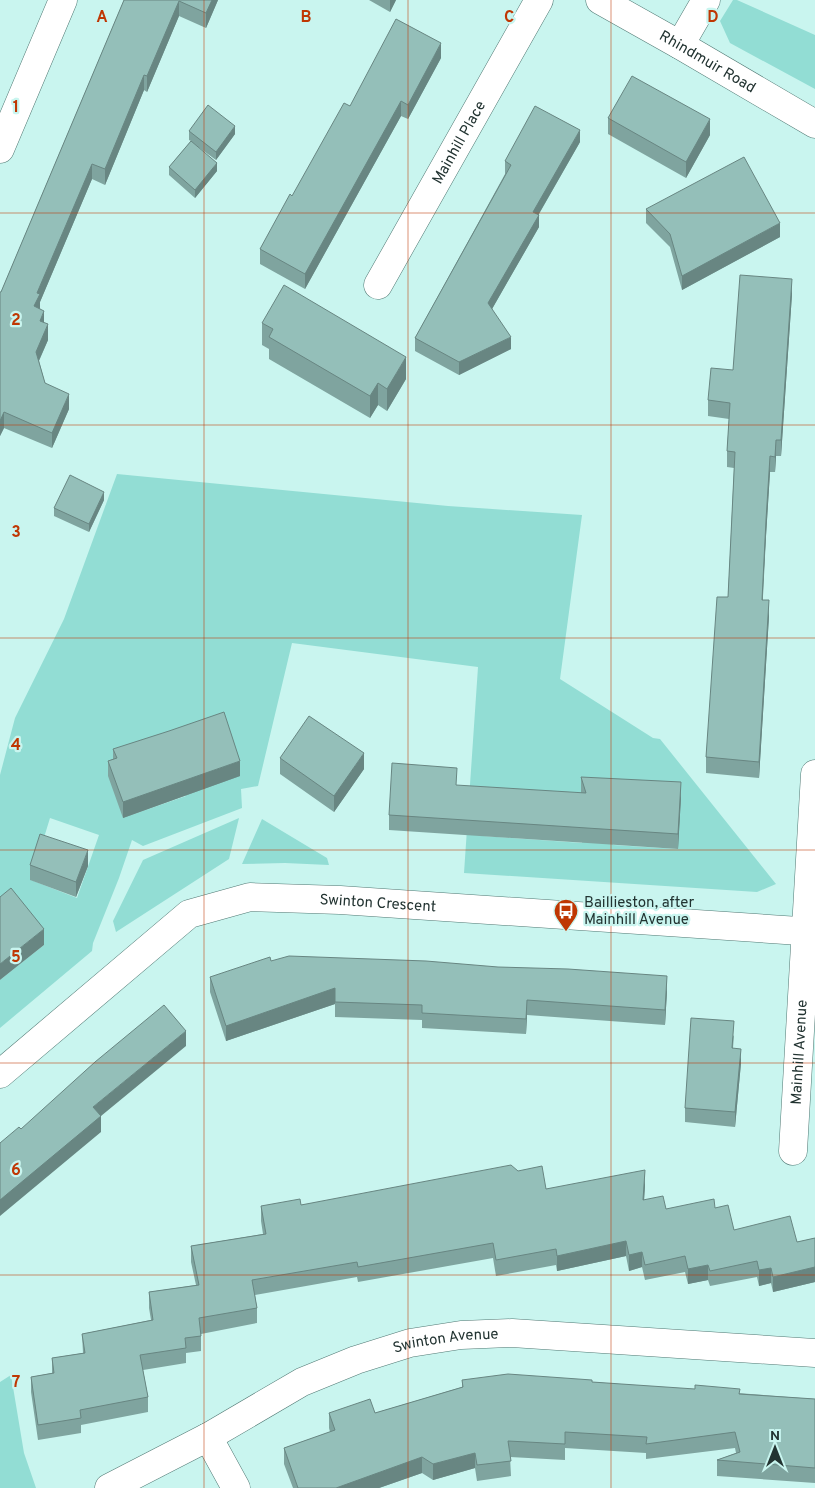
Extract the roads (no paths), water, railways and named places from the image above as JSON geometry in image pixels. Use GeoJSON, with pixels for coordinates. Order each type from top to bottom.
{"type":"FeatureCollection","features":[{"type":"Feature","properties":{"kind":"street"},"geometry":{"type":"LineString","coordinates":[[0,149],[63,0]]}},
{"type":"Feature","properties":{"kind":"street","name":"Mainhill Place"},"geometry":{"type":"LineString","coordinates":[[378,285],[539,0]]}},
{"type":"Feature","properties":{"kind":"street","name":"Rhindmuir Road"},"geometry":{"type":"LineString","coordinates":[[600,0],[815,124]]}},
{"type":"Feature","properties":{"kind":"street"},"geometry":{"type":"LineString","coordinates":[[680,45],[706,0]]}},
{"type":"Feature","properties":{"kind":"street","name":"Mainhill Avenue"},"geometry":{"type":"LineString","coordinates":[[793,1151],[810,932],[815,774]]}},
{"type":"Feature","properties":{"kind":"street","name":"Swinton Crescent"},"geometry":{"type":"LineString","coordinates":[[0,1074],[189,914],[250,897],[358,901],[810,932]]}},
{"type":"Feature","properties":{"kind":"street","name":"Swinton Avenue"},"geometry":{"type":"LineString","coordinates":[[109,1488],[208,1437],[302,1382],[356,1360],[410,1343],[461,1334],[512,1333],[815,1353]]}},
{"type":"Feature","properties":{"kind":"street"},"geometry":{"type":"LineString","coordinates":[[208,1437],[236,1488]]}},
{"type":"Feature","properties":{"kind":"place","name":"Baillieston, after Mainhill Avenue"},"geometry":{"type":"Point","coordinates":[566,932]}}]}
